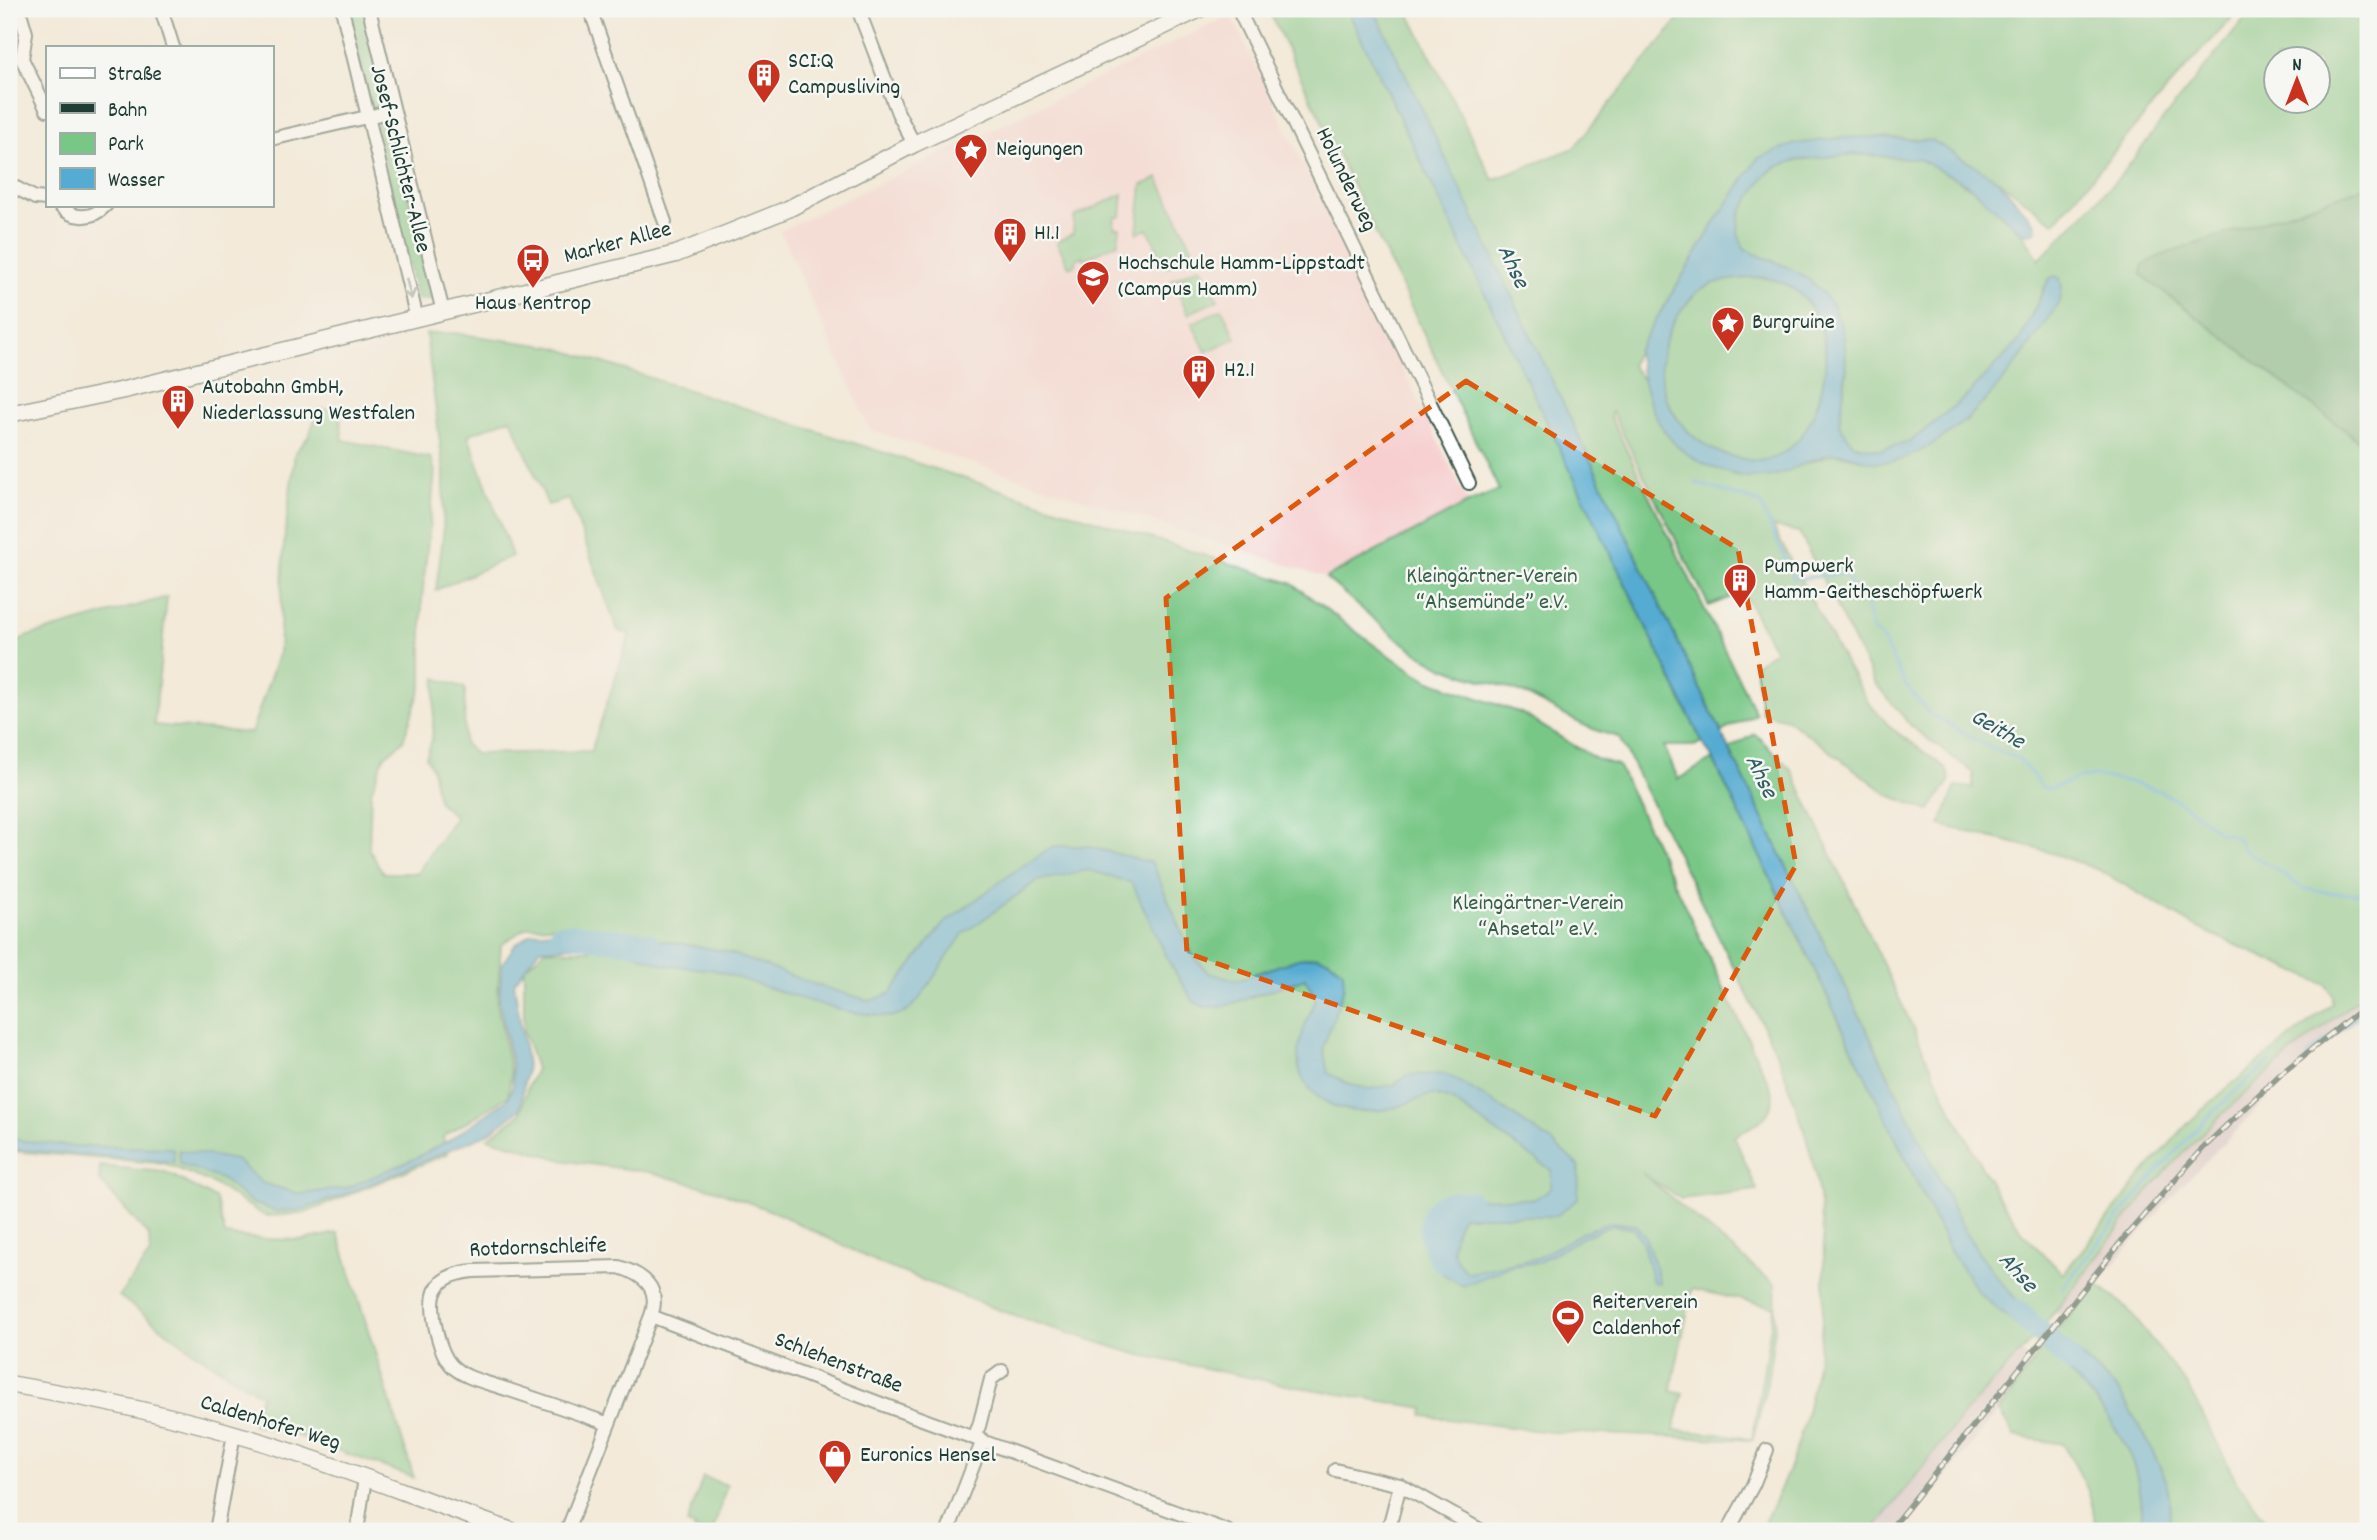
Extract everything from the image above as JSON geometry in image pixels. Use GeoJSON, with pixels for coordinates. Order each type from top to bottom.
{"type":"FeatureCollection","features":[{"type":"Feature","properties":{"kind":"street"},"geometry":{"type":"LineString","coordinates":[[19,9],[26,33],[22,59],[46,108]]}},
{"type":"Feature","properties":{"kind":"street"},"geometry":{"type":"LineString","coordinates":[[161,9],[173,46]]}},
{"type":"Feature","properties":{"kind":"street","name":"Josef-Schlichter-Allee"},"geometry":{"type":"LineString","coordinates":[[341,9],[367,116],[424,320]]}},
{"type":"Feature","properties":{"kind":"street","name":"Josef-Schlichter-Allee"},"geometry":{"type":"LineString","coordinates":[[369,9],[443,312]]}},
{"type":"Feature","properties":{"kind":"street"},"geometry":{"type":"LineString","coordinates":[[590,9],[665,222]]}},
{"type":"Feature","properties":{"kind":"street"},"geometry":{"type":"LineString","coordinates":[[858,9],[898,113],[914,144]]}},
{"type":"Feature","properties":{"kind":"street","name":"Marker Allee"},"geometry":{"type":"LineString","coordinates":[[9,414],[424,320],[443,312],[676,254],[788,209],[914,144],[1200,9]]}},
{"type":"Feature","properties":{"kind":"street","name":"Holunderweg"},"geometry":{"type":"LineString","coordinates":[[1238,9],[1469,483]]}},
{"type":"Feature","properties":{"kind":"street"},"geometry":{"type":"LineString","coordinates":[[273,139],[393,111]]}},
{"type":"Feature","properties":{"kind":"street"},"geometry":{"type":"LineString","coordinates":[[9,184],[34,198],[46,200]]}},
{"type":"Feature","properties":{"kind":"street"},"geometry":{"type":"LineString","coordinates":[[60,206],[69,214],[84,217],[97,213],[105,206]]}},
{"type":"Feature","properties":{"kind":"street","name":"Rotdornschleife"},"geometry":{"type":"LineString","coordinates":[[608,1424],[474,1378],[452,1366],[445,1355],[435,1320],[433,1301],[436,1288],[441,1281],[452,1276],[474,1271],[619,1267],[638,1276],[653,1292],[655,1302],[651,1315]]}},
{"type":"Feature","properties":{"kind":"street"},"geometry":{"type":"LineString","coordinates":[[567,1531],[651,1315]]}},
{"type":"Feature","properties":{"kind":"street","name":"Schlehenstraße"},"geometry":{"type":"LineString","coordinates":[[651,1315],[1227,1531]]}},
{"type":"Feature","properties":{"kind":"street"},"geometry":{"type":"LineString","coordinates":[[948,1531],[978,1439],[991,1379],[1002,1371]]}},
{"type":"Feature","properties":{"kind":"street","name":"Caldenhofer Weg"},"geometry":{"type":"LineString","coordinates":[[9,1384],[111,1403],[234,1434],[512,1531]]}},
{"type":"Feature","properties":{"kind":"street"},"geometry":{"type":"LineString","coordinates":[[216,1531],[234,1434]]}},
{"type":"Feature","properties":{"kind":"street"},"geometry":{"type":"LineString","coordinates":[[1728,1531],[1753,1485],[1767,1450]]}},
{"type":"Feature","properties":{"kind":"street"},"geometry":{"type":"LineString","coordinates":[[1335,1470],[1400,1485],[1482,1531]]}},
{"type":"Feature","properties":{"kind":"street"},"geometry":{"type":"LineString","coordinates":[[357,1531],[365,1478]]}},
{"type":"Feature","properties":{"kind":"street"},"geometry":{"type":"LineString","coordinates":[[1388,1531],[1400,1485]]}},
{"type":"Feature","properties":{"kind":"highlighted area"},"geometry":{"type":"Polygon","coordinates":[[[1466,381],[1738,549],[1796,865],[1655,1116],[1187,953],[1166,598],[1466,381]]]}},
{"type":"Feature","properties":{"kind":"shaded area","name":"Hochschule Hamm-Lippstadt (Campus Hamm)"},"geometry":{"type":"Polygon","coordinates":[[[1231,15],[1468,503],[1324,577],[870,430],[780,231],[1231,15]]]}},
{"type":"Feature","properties":{"kind":"shaded area"},"geometry":{"type":"Polygon","coordinates":[[[2368,991],[2368,1010],[2298,1069],[2244,1122],[2175,1193],[2065,1320],[2055,1311],[2111,1237],[2197,1138],[2268,1071],[2368,991]]]}},
{"type":"Feature","properties":{"kind":"shaded area"},"geometry":{"type":"Polygon","coordinates":[[[2022,1353],[2032,1361],[1999,1411],[1910,1521],[1899,1531],[1873,1531],[1967,1410],[2022,1353]]]}},
{"type":"Feature","properties":{"kind":"green space"},"geometry":{"type":"Polygon","coordinates":[[[348,9],[364,9],[385,97],[381,107],[370,103],[348,9]]]}},
{"type":"Feature","properties":{"kind":"green space","name":"Kleingärtner-Verein “Ahsemünde” e.V."},"geometry":{"type":"Polygon","coordinates":[[[1268,9],[1347,9],[1702,742],[1694,746],[1664,746],[1678,779],[1713,759],[1950,1251],[1980,1294],[2033,1339],[1967,1410],[1873,1531],[1760,1531],[1793,1458],[1804,1424],[1818,1353],[1824,1244],[1815,1173],[1778,1056],[1619,737],[1581,724],[1522,693],[1461,674],[1426,658],[1396,637],[1326,578],[1468,503],[1499,490],[1268,9]]]}},
{"type":"Feature","properties":{"kind":"green space"},"geometry":{"type":"Polygon","coordinates":[[[1373,9],[1407,9],[1493,180],[1574,148],[1687,9],[2240,9],[2161,96],[2054,223],[1998,180],[1933,141],[1879,137],[1840,138],[1758,158],[1719,216],[1631,365],[1643,380],[1654,413],[1733,475],[1772,476],[1834,453],[1869,461],[1966,421],[2007,375],[2044,324],[2059,301],[2062,287],[2045,286],[2020,340],[1968,395],[1910,442],[1879,450],[1854,445],[1839,425],[1847,371],[1832,304],[1744,249],[1738,236],[1738,225],[1744,206],[1755,187],[1769,172],[1776,167],[1805,159],[1847,155],[1889,155],[1919,159],[1953,177],[1996,207],[2020,231],[2039,260],[2123,173],[2171,109],[2253,9],[2353,9],[2368,45],[2368,186],[2160,256],[2142,275],[2368,448],[2368,991],[2260,1079],[2185,1151],[2131,1213],[2045,1324],[2011,1294],[1966,1234],[1729,749],[1755,734],[1791,769],[1952,1111],[1993,1188],[2023,1233],[2063,1274],[2189,1122],[2332,1004],[2333,996],[2326,985],[2198,928],[2099,870],[2046,851],[1940,825],[1956,786],[1973,788],[1973,772],[1913,728],[1874,682],[1799,532],[1773,527],[1867,701],[1891,728],[1946,768],[1950,780],[1929,811],[1889,795],[1787,719],[1762,713],[1755,664],[1775,651],[1743,592],[1709,606],[1612,412],[1610,416],[1756,714],[1721,732],[1500,284],[1373,9]]]}},
{"type":"Feature","properties":{"kind":"green space"},"geometry":{"type":"Polygon","coordinates":[[[380,119],[387,119],[392,127],[432,298],[427,300],[417,299],[376,124],[380,119]]]}},
{"type":"Feature","properties":{"kind":"green space"},"geometry":{"type":"Polygon","coordinates":[[[1158,178],[1195,253],[1190,255],[1188,252],[1179,256],[1180,261],[1166,267],[1148,229],[1137,233],[1142,185],[1158,178]]]}},
{"type":"Feature","properties":{"kind":"green space"},"geometry":{"type":"Polygon","coordinates":[[[2368,186],[2368,448],[2142,275],[2142,266],[2160,256],[2368,186]]]}},
{"type":"Feature","properties":{"kind":"green space"},"geometry":{"type":"Polygon","coordinates":[[[1123,194],[1121,217],[1115,217],[1114,227],[1120,228],[1118,243],[1084,259],[1083,256],[1069,267],[1057,242],[1073,233],[1074,217],[1123,194]]]}},
{"type":"Feature","properties":{"kind":"green space"},"geometry":{"type":"Polygon","coordinates":[[[1201,266],[1218,300],[1188,314],[1172,280],[1201,266]]]}},
{"type":"Feature","properties":{"kind":"green space"},"geometry":{"type":"Polygon","coordinates":[[[1761,277],[1784,283],[1803,298],[1819,325],[1826,356],[1821,393],[1806,429],[1795,444],[1781,454],[1754,461],[1713,450],[1690,434],[1667,400],[1661,370],[1662,355],[1672,325],[1691,298],[1703,288],[1717,283],[1761,277]]]}},
{"type":"Feature","properties":{"kind":"green space"},"geometry":{"type":"Polygon","coordinates":[[[1222,309],[1236,338],[1206,352],[1192,323],[1222,309]]]}},
{"type":"Feature","properties":{"kind":"green space","name":"Kleingärtner-Verein “Ahsetal” e.V."},"geometry":{"type":"Polygon","coordinates":[[[454,333],[554,347],[1291,583],[1378,648],[1430,681],[1521,713],[1596,759],[1618,765],[1773,1092],[1767,1115],[1734,1136],[1757,1190],[1681,1199],[1642,1173],[1775,1285],[1775,1323],[1770,1363],[1752,1440],[1549,1432],[1423,1416],[1424,1408],[1286,1385],[1136,1354],[1017,1317],[881,1264],[779,1214],[716,1190],[649,1172],[566,1161],[488,1138],[520,1114],[536,1069],[524,1032],[524,969],[545,950],[590,950],[591,927],[527,927],[501,945],[497,1003],[511,1075],[508,1096],[443,1137],[447,1154],[303,1214],[265,1216],[210,1182],[166,1164],[9,1151],[9,649],[25,637],[167,597],[154,725],[251,733],[279,652],[284,543],[295,452],[309,436],[318,409],[339,409],[343,440],[431,458],[435,472],[422,599],[422,685],[403,741],[384,757],[371,792],[369,849],[383,873],[417,873],[455,817],[438,801],[432,768],[426,757],[432,740],[436,678],[465,688],[464,743],[475,754],[591,751],[630,634],[618,631],[569,499],[548,505],[511,418],[468,435],[512,556],[436,590],[443,537],[444,473],[426,334],[454,333]],[[1692,1289],[1671,1391],[1683,1394],[1674,1430],[1752,1440],[1774,1307],[1692,1289]]]}},
{"type":"Feature","properties":{"kind":"green space"},"geometry":{"type":"Polygon","coordinates":[[[100,1166],[166,1172],[216,1199],[225,1235],[303,1240],[338,1233],[414,1478],[284,1431],[252,1424],[261,1395],[194,1352],[119,1296],[150,1254],[149,1236],[99,1180],[100,1166]]]}},
{"type":"Feature","properties":{"kind":"green space"},"geometry":{"type":"Polygon","coordinates":[[[2097,1284],[2126,1307],[2187,1385],[2236,1480],[2274,1531],[2167,1531],[2171,1508],[2166,1480],[2145,1436],[2118,1390],[2055,1332],[2097,1284]]]}},
{"type":"Feature","properties":{"kind":"green space"},"geometry":{"type":"Polygon","coordinates":[[[2042,1349],[2082,1385],[2115,1428],[2137,1477],[2142,1503],[2141,1531],[2094,1531],[2090,1497],[2063,1444],[2014,1436],[1999,1411],[2042,1349]]]}},
{"type":"Feature","properties":{"kind":"green space"},"geometry":{"type":"Polygon","coordinates":[[[703,1477],[727,1485],[713,1531],[694,1531],[695,1527],[687,1524],[703,1477]]]}},
{"type":"Feature","properties":{"kind":"water"},"geometry":{"type":"Polygon","coordinates":[[[1347,9],[1374,9],[1721,732],[1966,1234],[2011,1294],[2045,1324],[2033,1339],[1980,1294],[1950,1251],[1347,9]]]}},
{"type":"Feature","properties":{"kind":"water"},"geometry":{"type":"Polygon","coordinates":[[[1879,137],[1933,141],[1998,180],[2035,224],[2036,230],[2023,234],[1967,184],[1919,159],[1854,154],[1798,160],[1775,167],[1763,178],[1740,214],[1738,233],[1744,249],[1804,276],[1821,291],[1833,308],[1841,325],[1846,363],[1839,425],[1854,445],[1879,450],[1910,442],[1968,395],[2020,340],[2049,279],[2055,276],[2060,278],[2062,287],[2060,301],[2019,360],[1988,398],[1953,430],[1918,452],[1885,462],[1832,454],[1765,477],[1742,476],[1714,468],[1695,459],[1668,436],[1651,406],[1637,351],[1719,216],[1758,158],[1795,144],[1840,138],[1879,137]],[[1761,277],[1710,285],[1691,298],[1672,325],[1662,355],[1661,370],[1667,400],[1690,433],[1707,447],[1720,453],[1754,461],[1781,454],[1795,444],[1806,429],[1821,393],[1826,356],[1819,323],[1803,297],[1784,283],[1761,277]]]}},
{"type":"Feature","properties":{"kind":"water"},"geometry":{"type":"Polygon","coordinates":[[[1054,846],[1087,846],[1152,863],[1192,955],[1209,973],[1237,980],[1298,959],[1316,956],[1329,960],[1343,971],[1344,987],[1323,1048],[1328,1073],[1351,1085],[1369,1089],[1393,1085],[1409,1075],[1446,1074],[1492,1101],[1552,1142],[1579,1166],[1578,1199],[1556,1216],[1462,1216],[1452,1247],[1456,1259],[1468,1273],[1537,1258],[1585,1231],[1611,1222],[1635,1225],[1645,1236],[1660,1283],[1653,1282],[1642,1241],[1633,1229],[1613,1225],[1587,1235],[1539,1262],[1508,1267],[1463,1286],[1440,1272],[1429,1240],[1441,1204],[1466,1198],[1535,1199],[1551,1188],[1551,1170],[1452,1101],[1439,1096],[1431,1095],[1376,1111],[1352,1111],[1319,1098],[1303,1079],[1299,1067],[1300,1044],[1316,998],[1305,978],[1222,1007],[1205,1007],[1194,1002],[1170,964],[1132,883],[1089,870],[1037,881],[963,934],[920,998],[907,1012],[890,1017],[849,1012],[714,970],[665,965],[619,948],[618,933],[724,951],[819,986],[870,1001],[890,994],[943,924],[1019,868],[1054,846]]]}},
{"type":"Feature","properties":{"kind":"water"},"geometry":{"type":"Polygon","coordinates":[[[590,931],[589,945],[539,949],[514,983],[527,1065],[520,1109],[489,1133],[351,1192],[301,1210],[276,1211],[252,1203],[223,1180],[180,1164],[179,1150],[236,1160],[262,1183],[300,1194],[347,1188],[448,1141],[507,1100],[513,1086],[512,1066],[499,1001],[502,964],[515,945],[532,933],[590,931]]]}},
{"type":"Feature","properties":{"kind":"water"},"geometry":{"type":"Polygon","coordinates":[[[9,1139],[69,1146],[173,1148],[174,1162],[9,1149],[9,1139]]]}},
{"type":"Feature","properties":{"kind":"water"},"geometry":{"type":"Polygon","coordinates":[[[2055,1332],[2118,1390],[2145,1436],[2166,1480],[2171,1508],[2167,1531],[2141,1531],[2142,1503],[2128,1452],[2115,1428],[2082,1385],[2042,1349],[2055,1332]]]}},
{"type":"Feature","properties":{"kind":"waterway","name":"Geithe"},"geometry":{"type":"LineString","coordinates":[[1696,483],[1760,503],[1794,579],[1840,574],[1847,576],[1854,590],[1866,601],[1872,629],[1883,640],[1905,684],[1929,713],[1983,744],[2019,759],[2043,788],[2050,789],[2079,778],[2098,776],[2160,791],[2186,806],[2219,832],[2237,837],[2245,852],[2302,887],[2324,892],[2368,893]]}},
{"type":"Feature","properties":{"kind":"waterway"},"geometry":{"type":"LineString","coordinates":[[560,935],[648,944]]}},
{"type":"Feature","properties":{"kind":"waterway"},"geometry":{"type":"LineString","coordinates":[[2308,1055],[2368,1008]]}},
{"type":"Feature","properties":{"kind":"waterway"},"geometry":{"type":"LineString","coordinates":[[2062,1289],[2134,1199],[2185,1141],[2240,1087],[2270,1062]]}},
{"type":"Feature","properties":{"kind":"waterway"},"geometry":{"type":"LineString","coordinates":[[1443,1262],[1435,1248],[1430,1230],[1433,1214],[1447,1204],[1470,1202]]}},
{"type":"Feature","properties":{"kind":"waterway","name":"Ahse"},"geometry":{"type":"LineString","coordinates":[[2017,1311],[2072,1362]]}},
{"type":"Feature","properties":{"kind":"railway"},"geometry":{"type":"LineString","coordinates":[[1889,1531],[2126,1236],[2203,1148],[2282,1073],[2368,1004]]}},
{"type":"Feature","properties":{"kind":"place","name":"SCI:Q Campusliving"},"geometry":{"type":"Point","coordinates":[764,105]}},
{"type":"Feature","properties":{"kind":"place","name":"Neigungen"},"geometry":{"type":"Point","coordinates":[971,180]}},
{"type":"Feature","properties":{"kind":"place","name":"H1.1"},"geometry":{"type":"Point","coordinates":[1010,264]}},
{"type":"Feature","properties":{"kind":"place","name":"Haus Kentrop"},"geometry":{"type":"Point","coordinates":[533,290]}},
{"type":"Feature","properties":{"kind":"place","name":"Hochschule Hamm-Lippstadt (Campus Hamm)"},"geometry":{"type":"Point","coordinates":[1093,307]}},
{"type":"Feature","properties":{"kind":"place","name":"Burgruine"},"geometry":{"type":"Point","coordinates":[1728,353]}},
{"type":"Feature","properties":{"kind":"place","name":"H2.1"},"geometry":{"type":"Point","coordinates":[1199,401]}},
{"type":"Feature","properties":{"kind":"place","name":"Autobahn GmbH, Niederlassung Westfalen"},"geometry":{"type":"Point","coordinates":[178,431]}},
{"type":"Feature","properties":{"kind":"place","name":"Pumpwerk Hamm-Geitheschöpfwerk"},"geometry":{"type":"Point","coordinates":[1740,610]}},
{"type":"Feature","properties":{"kind":"place","name":"Reiterverein Caldenhof"},"geometry":{"type":"Point","coordinates":[1568,1346]}},
{"type":"Feature","properties":{"kind":"place","name":"Euronics Hensel"},"geometry":{"type":"Point","coordinates":[835,1486]}}]}
